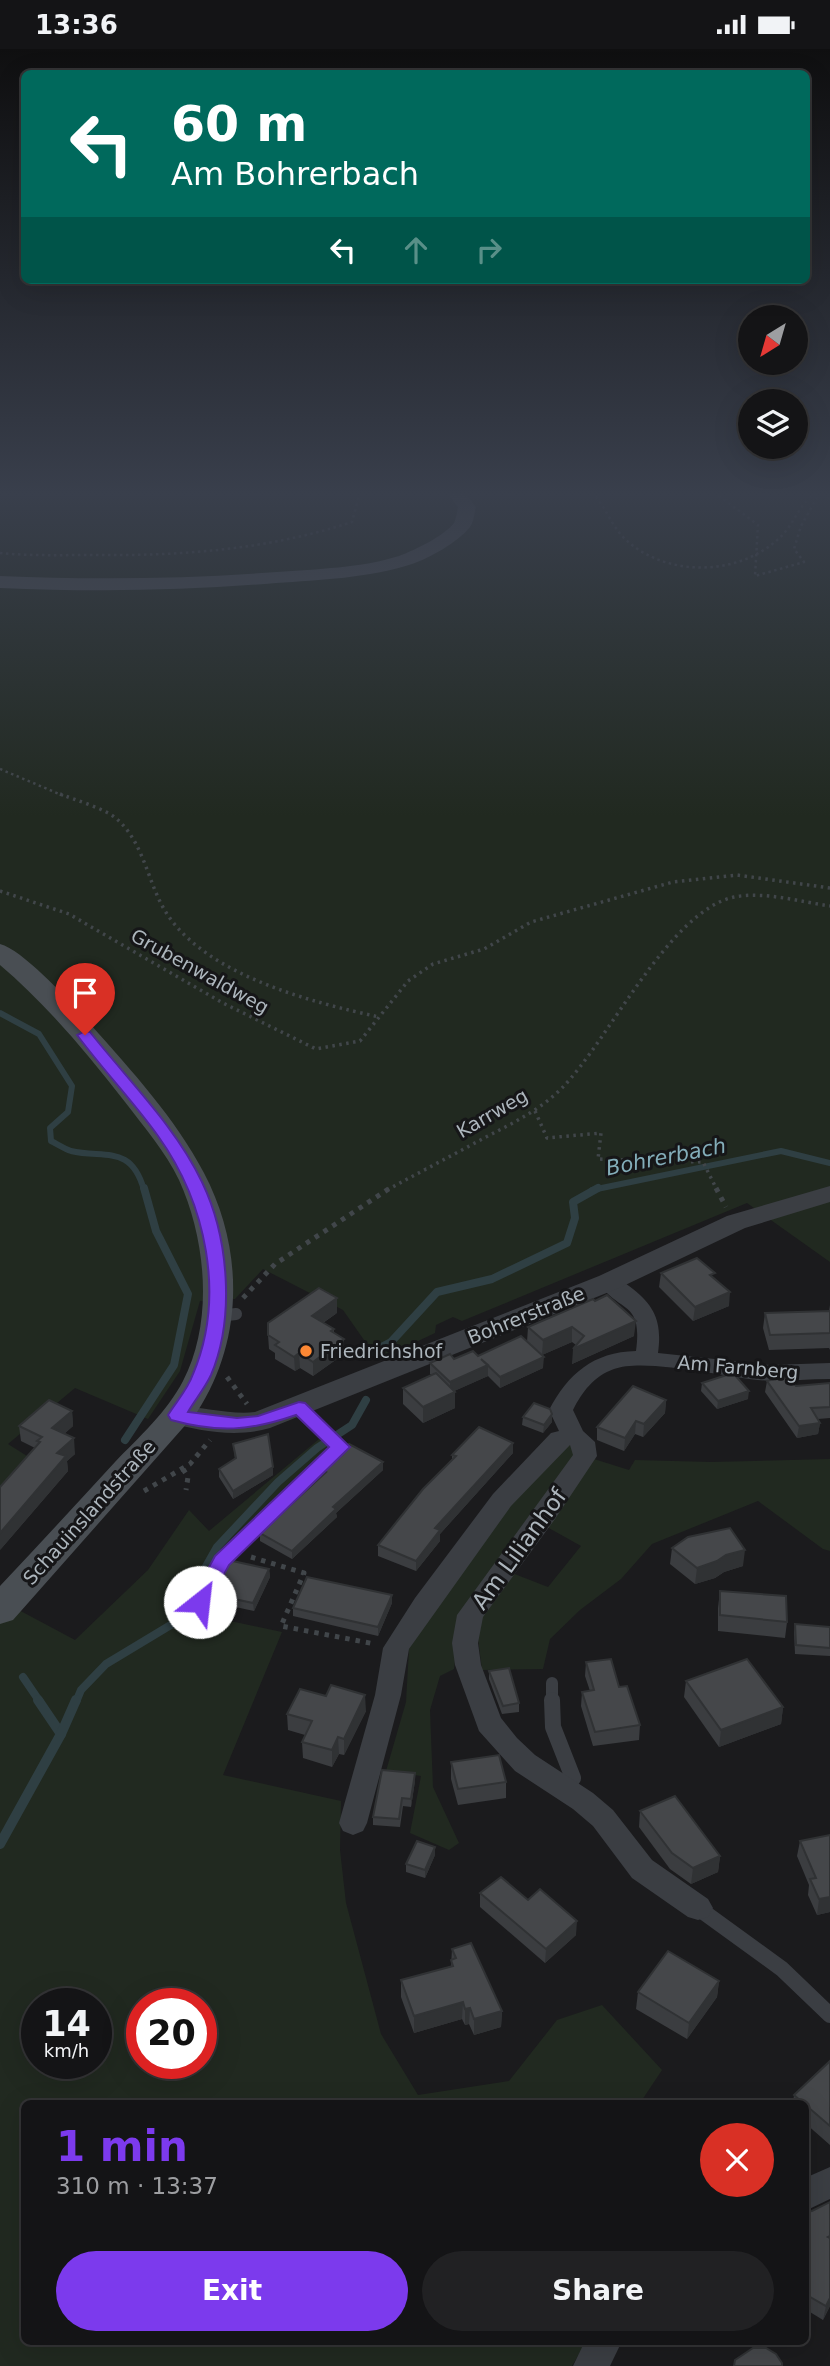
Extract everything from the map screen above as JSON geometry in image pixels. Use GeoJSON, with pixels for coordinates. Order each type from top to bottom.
{"type":"FeatureCollection","features":[{"type":"Feature","properties":{"kind":"main road","name":"Schauinslandstraße"},"geometry":{"type":"LineString","coordinates":[[0,952],[26,973],[68,1017],[165,1134],[194,1181],[212,1239],[227,1315],[202,1375],[177,1415],[0,1609]]}},
{"type":"Feature","properties":{"kind":"street","name":"Bohrerstraße"},"geometry":{"type":"LineString","coordinates":[[177,1415],[219,1422],[260,1421],[299,1408],[609,1282],[736,1222],[830,1194]]}},
{"type":"Feature","properties":{"kind":"street"},"geometry":{"type":"LineString","coordinates":[[609,1282],[648,1316],[651,1331],[646,1359]]}},
{"type":"Feature","properties":{"kind":"street","name":"Am Lilianhof"},"geometry":{"type":"LineString","coordinates":[[646,1359],[625,1357],[594,1369],[571,1388],[561,1410],[573,1436],[583,1442],[585,1455],[546,1513],[470,1615],[465,1643],[468,1665],[489,1723],[525,1763],[583,1801],[603,1818],[642,1868],[698,1908]]}},
{"type":"Feature","properties":{"kind":"street","name":"Am Farnberg"},"geometry":{"type":"LineString","coordinates":[[646,1359],[770,1373],[830,1371]]}},
{"type":"Feature","properties":{"kind":"street","name":"Am Lilianhof"},"geometry":{"type":"LineString","coordinates":[[353,1823],[388,1695],[396,1648],[424,1605],[502,1500],[559,1439],[573,1436]]}},
{"type":"Feature","properties":{"kind":"street"},"geometry":{"type":"LineString","coordinates":[[809,2193],[830,2182]]}},
{"type":"Feature","properties":{"kind":"street"},"geometry":{"type":"LineString","coordinates":[[591,2366],[603,2345]]}},
{"type":"Feature","properties":{"kind":"lane"},"geometry":{"type":"LineString","coordinates":[[200,1602],[222,1561],[341,1447],[299,1408]]}},
{"type":"Feature","properties":{"kind":"lane"},"geometry":{"type":"LineString","coordinates":[[552,1683],[554,1727],[573,1778],[565,1790]]}},
{"type":"Feature","properties":{"kind":"lane"},"geometry":{"type":"LineString","coordinates":[[698,1908],[782,1969],[830,2015]]}},
{"type":"Feature","properties":{"kind":"path"},"geometry":{"type":"LineString","coordinates":[[0,769],[117,818],[134,839],[167,914],[203,949],[241,974],[332,1007],[380,1018]]}},
{"type":"Feature","properties":{"kind":"path","name":"Grubenwaldweg"},"geometry":{"type":"LineString","coordinates":[[0,891],[69,914],[223,1003],[316,1049],[359,1041],[408,981],[433,964],[484,949],[531,922],[673,881],[737,875],[830,888]]}},
{"type":"Feature","properties":{"kind":"path","name":"Karrweg"},"geometry":{"type":"LineString","coordinates":[[227,1315],[275,1264],[310,1238],[381,1193],[535,1111],[562,1088],[597,1044],[639,982],[688,925],[715,902],[738,896],[830,906]]}},
{"type":"Feature","properties":{"kind":"path"},"geometry":{"type":"LineString","coordinates":[[535,1111],[547,1137],[601,1133],[598,1159],[703,1162],[736,1222]]}},
{"type":"Feature","properties":{"kind":"path"},"geometry":{"type":"LineString","coordinates":[[205,1364],[218,1366],[260,1421]]}},
{"type":"Feature","properties":{"kind":"path"},"geometry":{"type":"LineString","coordinates":[[104,1496],[126,1502],[183,1469],[204,1452],[219,1422]]}},
{"type":"Feature","properties":{"kind":"path"},"geometry":{"type":"LineString","coordinates":[[183,1469],[188,1477],[186,1490]]}},
{"type":"Feature","properties":{"kind":"path"},"geometry":{"type":"LineString","coordinates":[[232,1551],[304,1573],[281,1626],[396,1648]]}},
{"type":"Feature","properties":{"kind":"shaded area"},"geometry":{"type":"Polygon","coordinates":[[[0,600],[830,600],[830,1262],[747,1203],[462,1321],[453,1317],[436,1325],[435,1333],[378,1360],[343,1310],[263,1269],[235,1299],[200,1301],[180,1371],[148,1419],[75,1388],[8,1444],[27,1456],[0,1489],[0,600]]]}},
{"type":"Feature","properties":{"kind":"shaded area"},"geometry":{"type":"Polygon","coordinates":[[[319,1439],[330,1448],[225,1546],[188,1612],[282,1632],[223,1775],[341,1801],[340,1850],[346,1903],[381,2034],[418,2095],[509,2081],[557,2020],[602,2005],[662,2070],[642,2100],[21,2100],[21,2345],[584,2345],[572,2366],[0,2366],[0,1600],[75,1640],[148,1570],[189,1510],[209,1531],[319,1439]]]}},
{"type":"Feature","properties":{"kind":"shaded area"},"geometry":{"type":"Polygon","coordinates":[[[568,1442],[576,1452],[459,1625],[454,1669],[440,1676],[430,1710],[433,1787],[459,1843],[449,1850],[410,1833],[421,1776],[386,1771],[406,1702],[409,1649],[445,1591],[504,1506],[568,1442]]]}},
{"type":"Feature","properties":{"kind":"shaded area"},"geometry":{"type":"Polygon","coordinates":[[[594,1459],[629,1470],[635,1460],[711,1462],[830,1459],[830,1551],[823,1549],[758,1501],[652,1544],[621,1579],[580,1610],[550,1639],[543,1669],[482,1670],[476,1623],[512,1573],[548,1587],[581,1546],[547,1527],[594,1459]]]}},
{"type":"Feature","properties":{"kind":"building"},"geometry":{"type":"Polygon","coordinates":[[[697,1258],[715,1273],[710,1275],[730,1292],[695,1307],[661,1273],[697,1258]]]}},
{"type":"Feature","properties":{"kind":"building"},"geometry":{"type":"Polygon","coordinates":[[[319,1288],[337,1298],[312,1316],[334,1329],[331,1331],[344,1339],[313,1362],[299,1353],[294,1357],[275,1345],[279,1342],[268,1335],[268,1323],[319,1288]]]}},
{"type":"Feature","properties":{"kind":"building"},"geometry":{"type":"Polygon","coordinates":[[[607,1295],[636,1321],[573,1349],[584,1336],[572,1327],[543,1340],[528,1327],[593,1299],[595,1301],[607,1295]]]}},
{"type":"Feature","properties":{"kind":"building"},"geometry":{"type":"Polygon","coordinates":[[[830,1311],[830,1333],[770,1335],[765,1313],[830,1311]]]}},
{"type":"Feature","properties":{"kind":"building"},"geometry":{"type":"Polygon","coordinates":[[[521,1336],[544,1357],[500,1377],[488,1365],[450,1382],[430,1363],[450,1354],[454,1359],[473,1351],[478,1356],[521,1336]]]}},
{"type":"Feature","properties":{"kind":"building"},"geometry":{"type":"Polygon","coordinates":[[[436,1373],[455,1392],[423,1407],[403,1388],[436,1373]]]}},
{"type":"Feature","properties":{"kind":"building"},"geometry":{"type":"Polygon","coordinates":[[[733,1373],[749,1391],[718,1401],[702,1383],[733,1373]]]}},
{"type":"Feature","properties":{"kind":"building"},"geometry":{"type":"Polygon","coordinates":[[[788,1375],[796,1386],[830,1383],[830,1407],[811,1408],[820,1423],[799,1426],[767,1381],[788,1375]]]}},
{"type":"Feature","properties":{"kind":"building"},"geometry":{"type":"Polygon","coordinates":[[[633,1386],[666,1400],[644,1424],[636,1421],[625,1438],[597,1427],[633,1386]]]}},
{"type":"Feature","properties":{"kind":"building"},"geometry":{"type":"Polygon","coordinates":[[[49,1400],[72,1411],[52,1428],[74,1438],[57,1453],[66,1456],[0,1533],[0,1487],[42,1437],[19,1426],[49,1400]]]}},
{"type":"Feature","properties":{"kind":"building"},"geometry":{"type":"Polygon","coordinates":[[[534,1403],[550,1409],[552,1414],[544,1425],[523,1417],[534,1403]]]}},
{"type":"Feature","properties":{"kind":"building"},"geometry":{"type":"Polygon","coordinates":[[[479,1427],[513,1443],[435,1528],[440,1530],[416,1561],[378,1545],[423,1489],[456,1456],[452,1455],[479,1427]]]}},
{"type":"Feature","properties":{"kind":"building"},"geometry":{"type":"Polygon","coordinates":[[[268,1434],[273,1467],[233,1491],[219,1469],[236,1458],[233,1444],[268,1434]]]}},
{"type":"Feature","properties":{"kind":"building"},"geometry":{"type":"Polygon","coordinates":[[[349,1444],[383,1462],[333,1507],[336,1509],[292,1551],[260,1533],[326,1472],[321,1470],[349,1444]]]}},
{"type":"Feature","properties":{"kind":"building"},"geometry":{"type":"Polygon","coordinates":[[[730,1528],[745,1550],[697,1568],[672,1548],[688,1537],[730,1528]]]}},
{"type":"Feature","properties":{"kind":"building"},"geometry":{"type":"Polygon","coordinates":[[[228,1560],[269,1569],[253,1603],[211,1594],[228,1560]]]}},
{"type":"Feature","properties":{"kind":"building"},"geometry":{"type":"Polygon","coordinates":[[[307,1577],[392,1595],[378,1627],[293,1608],[307,1577]]]}},
{"type":"Feature","properties":{"kind":"building"},"geometry":{"type":"Polygon","coordinates":[[[720,1591],[786,1596],[787,1622],[720,1615],[720,1591]]]}},
{"type":"Feature","properties":{"kind":"building"},"geometry":{"type":"Polygon","coordinates":[[[795,1624],[830,1627],[830,1648],[796,1645],[795,1624]]]}},
{"type":"Feature","properties":{"kind":"building"},"geometry":{"type":"Polygon","coordinates":[[[611,1659],[619,1687],[627,1686],[640,1725],[595,1732],[582,1692],[594,1690],[586,1662],[611,1659]]]}},
{"type":"Feature","properties":{"kind":"building"},"geometry":{"type":"Polygon","coordinates":[[[747,1659],[783,1707],[721,1730],[686,1681],[747,1659]]]}},
{"type":"Feature","properties":{"kind":"building"},"geometry":{"type":"Polygon","coordinates":[[[509,1668],[519,1703],[503,1706],[489,1671],[509,1668]]]}},
{"type":"Feature","properties":{"kind":"building"},"geometry":{"type":"Polygon","coordinates":[[[331,1685],[365,1695],[344,1739],[338,1737],[332,1750],[302,1742],[312,1721],[287,1714],[300,1689],[326,1696],[331,1685]]]}},
{"type":"Feature","properties":{"kind":"building"},"geometry":{"type":"Polygon","coordinates":[[[499,1755],[506,1782],[458,1789],[451,1762],[499,1755]]]}},
{"type":"Feature","properties":{"kind":"building"},"geometry":{"type":"Polygon","coordinates":[[[382,1770],[415,1773],[411,1799],[402,1798],[399,1819],[373,1817],[382,1770]]]}},
{"type":"Feature","properties":{"kind":"building"},"geometry":{"type":"Polygon","coordinates":[[[675,1796],[720,1856],[693,1868],[672,1853],[640,1811],[675,1796]]]}},
{"type":"Feature","properties":{"kind":"building"},"geometry":{"type":"Polygon","coordinates":[[[830,1835],[830,1897],[819,1899],[810,1879],[816,1878],[800,1841],[830,1835]]]}},
{"type":"Feature","properties":{"kind":"building"},"geometry":{"type":"Polygon","coordinates":[[[417,1841],[435,1847],[425,1870],[406,1864],[417,1841]]]}},
{"type":"Feature","properties":{"kind":"building"},"geometry":{"type":"Polygon","coordinates":[[[501,1877],[528,1900],[540,1889],[577,1921],[546,1949],[480,1893],[501,1877]]]}},
{"type":"Feature","properties":{"kind":"building"},"geometry":{"type":"Polygon","coordinates":[[[471,1943],[502,2011],[474,2019],[470,2008],[465,2009],[463,2002],[414,2016],[401,1980],[453,1966],[451,1960],[456,1958],[452,1949],[471,1943]]]}},
{"type":"Feature","properties":{"kind":"building"},"geometry":{"type":"Polygon","coordinates":[[[668,1951],[719,1981],[689,2023],[638,1992],[668,1951]]]}},
{"type":"Feature","properties":{"kind":"building"},"geometry":{"type":"Polygon","coordinates":[[[830,2061],[830,2126],[809,2108],[809,2100],[800,2100],[794,2095],[830,2061]]]}},
{"type":"Feature","properties":{"kind":"building"},"geometry":{"type":"Polygon","coordinates":[[[830,2202],[830,2298],[826,2306],[809,2296],[809,2211],[830,2202]]]}},
{"type":"Feature","properties":{"kind":"building"},"geometry":{"type":"Polygon","coordinates":[[[753,2348],[766,2348],[776,2354],[782,2366],[734,2366],[735,2360],[753,2348]]]}},
{"type":"Feature","properties":{"kind":"waterway"},"geometry":{"type":"LineString","coordinates":[[0,1013],[39,1034],[72,1086],[68,1112],[50,1128],[51,1141],[71,1151],[115,1156],[124,1160],[139,1175],[144,1190]]}},
{"type":"Feature","properties":{"kind":"waterway","name":"Bohrerbach"},"geometry":{"type":"LineString","coordinates":[[596,1189],[781,1151],[830,1163]]}},
{"type":"Feature","properties":{"kind":"waterway"},"geometry":{"type":"LineString","coordinates":[[125,1440],[174,1365],[188,1294],[156,1231],[144,1188]]}},
{"type":"Feature","properties":{"kind":"waterway","name":"Bohrerbach"},"geometry":{"type":"LineString","coordinates":[[370,1353],[391,1342],[437,1292],[492,1279],[567,1243],[575,1218],[573,1202],[596,1189]]}},
{"type":"Feature","properties":{"kind":"waterway","name":"Bohrerbach"},"geometry":{"type":"LineString","coordinates":[[76,1702],[81,1690],[106,1664],[174,1623],[217,1547],[278,1482],[317,1448],[352,1425],[366,1400]]}},
{"type":"Feature","properties":{"kind":"waterway"},"geometry":{"type":"LineString","coordinates":[[23,1677],[40,1702]]}},
{"type":"Feature","properties":{"kind":"waterway"},"geometry":{"type":"LineString","coordinates":[[38,1700],[61,1734]]}},
{"type":"Feature","properties":{"kind":"waterway","name":"Bohrerbach"},"geometry":{"type":"LineString","coordinates":[[61,1734],[76,1700]]}},
{"type":"Feature","properties":{"kind":"waterway","name":"Bohrerbach"},"geometry":{"type":"LineString","coordinates":[[0,1844],[61,1734]]}},
{"type":"Feature","properties":{"kind":"place","name":"Friedrichshof"},"geometry":{"type":"Point","coordinates":[306,1351]}},
{"type":"Feature","properties":{"kind":"route"},"geometry":{"type":"LineString","coordinates":[[85,1035],[165,1134],[194,1181],[206,1214],[218,1277],[218,1316],[202,1375],[177,1415],[206,1422],[237,1424],[260,1421],[299,1408],[341,1447],[222,1561],[200,1602]]}}]}
